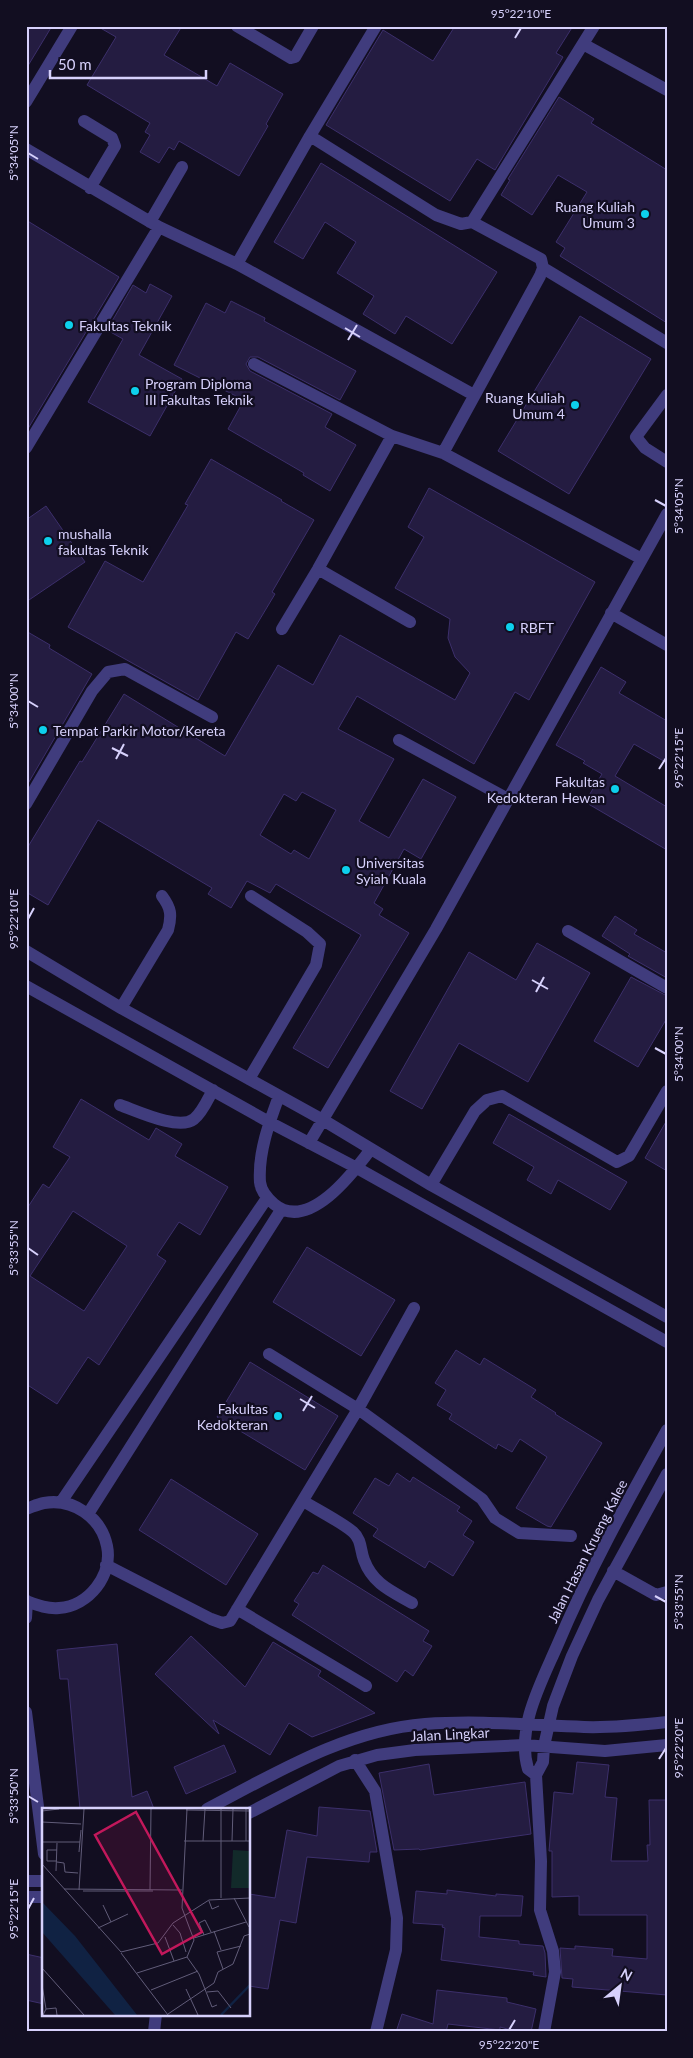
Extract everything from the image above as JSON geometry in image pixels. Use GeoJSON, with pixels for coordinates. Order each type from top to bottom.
{"type":"FeatureCollection","features":[{"type":"Feature","properties":{"kind":"street"},"geometry":{"type":"LineString","coordinates":[[26,102],[72,26]]}},
{"type":"Feature","properties":{"kind":"street"},"geometry":{"type":"LineString","coordinates":[[238,26],[291,58],[295,57],[313,26]]}},
{"type":"Feature","properties":{"kind":"street"},"geometry":{"type":"LineString","coordinates":[[236,264],[376,26]]}},
{"type":"Feature","properties":{"kind":"street"},"geometry":{"type":"LineString","coordinates":[[472,222],[594,26]]}},
{"type":"Feature","properties":{"kind":"street"},"geometry":{"type":"LineString","coordinates":[[582,44],[667,90]]}},
{"type":"Feature","properties":{"kind":"street"},"geometry":{"type":"LineString","coordinates":[[84,121],[112,138],[115,146],[90,188]]}},
{"type":"Feature","properties":{"kind":"street"},"geometry":{"type":"LineString","coordinates":[[310,136],[436,215],[461,224],[472,222],[541,260],[543,268],[540,276],[443,452]]}},
{"type":"Feature","properties":{"kind":"street"},"geometry":{"type":"LineString","coordinates":[[26,149],[154,224],[236,264],[474,395]]}},
{"type":"Feature","properties":{"kind":"street"},"geometry":{"type":"LineString","coordinates":[[26,448],[154,224],[182,168]]}},
{"type":"Feature","properties":{"kind":"street"},"geometry":{"type":"LineString","coordinates":[[543,268],[667,343]]}},
{"type":"Feature","properties":{"kind":"street"},"geometry":{"type":"LineString","coordinates":[[254,364],[392,436],[443,452],[642,559]]}},
{"type":"Feature","properties":{"kind":"street"},"geometry":{"type":"LineString","coordinates":[[667,395],[636,437],[644,448],[667,462]]}},
{"type":"Feature","properties":{"kind":"street"},"geometry":{"type":"LineString","coordinates":[[282,629],[318,569],[392,436]]}},
{"type":"Feature","properties":{"kind":"street"},"geometry":{"type":"LineString","coordinates":[[309,1143],[436,929],[667,514]]}},
{"type":"Feature","properties":{"kind":"street"},"geometry":{"type":"LineString","coordinates":[[318,569],[410,622]]}},
{"type":"Feature","properties":{"kind":"street"},"geometry":{"type":"LineString","coordinates":[[612,613],[666,644]]}},
{"type":"Feature","properties":{"kind":"street"},"geometry":{"type":"LineString","coordinates":[[26,804],[92,691],[108,672],[125,669],[212,717]]}},
{"type":"Feature","properties":{"kind":"street"},"geometry":{"type":"LineString","coordinates":[[399,740],[508,799]]}},
{"type":"Feature","properties":{"kind":"street"},"geometry":{"type":"LineString","coordinates":[[121,1008],[168,930],[172,916],[169,905],[162,896]]}},
{"type":"Feature","properties":{"kind":"street"},"geometry":{"type":"LineString","coordinates":[[249,1079],[316,966],[320,944],[307,932],[252,896]]}},
{"type":"Feature","properties":{"kind":"street"},"geometry":{"type":"LineString","coordinates":[[568,931],[667,988]]}},
{"type":"Feature","properties":{"kind":"street"},"geometry":{"type":"LineString","coordinates":[[26,951],[121,1008],[323,1120],[431,1185],[667,1317]]}},
{"type":"Feature","properties":{"kind":"street"},"geometry":{"type":"LineString","coordinates":[[26,986],[269,1122],[357,1168],[667,1342]]}},
{"type":"Feature","properties":{"kind":"street"},"geometry":{"type":"LineString","coordinates":[[120,1105],[168,1121],[187,1123],[195,1118],[213,1090]]}},
{"type":"Feature","properties":{"kind":"street"},"geometry":{"type":"LineString","coordinates":[[431,1185],[475,1111],[487,1100],[502,1096],[617,1162],[630,1156],[667,1091]]}},
{"type":"Feature","properties":{"kind":"street"},"geometry":{"type":"LineString","coordinates":[[279,1096],[269,1122],[260,1162],[260,1184],[267,1198],[281,1210],[295,1211],[308,1208],[323,1201],[343,1184],[370,1149]]}},
{"type":"Feature","properties":{"kind":"street"},"geometry":{"type":"LineString","coordinates":[[62,1502],[267,1198]]}},
{"type":"Feature","properties":{"kind":"street"},"geometry":{"type":"LineString","coordinates":[[88,1514],[281,1210]]}},
{"type":"Feature","properties":{"kind":"street"},"geometry":{"type":"LineString","coordinates":[[106,1565],[211,1619],[222,1623],[230,1621],[358,1409],[414,1308]]}},
{"type":"Feature","properties":{"kind":"street"},"geometry":{"type":"LineString","coordinates":[[269,1354],[358,1409],[482,1499],[495,1518],[519,1533],[571,1536]]}},
{"type":"Feature","properties":{"kind":"street","name":"Jalan Hasan Krueng Kalee"},"geometry":{"type":"LineString","coordinates":[[524,1745],[535,1699],[580,1591],[667,1430]]}},
{"type":"Feature","properties":{"kind":"street"},"geometry":{"type":"LineString","coordinates":[[544,2032],[555,1972],[553,1950],[540,1910],[541,1861],[536,1775],[543,1762],[544,1746],[549,1725],[560,1686],[572,1656],[613,1571],[667,1474]]}},
{"type":"Feature","properties":{"kind":"street"},"geometry":{"type":"LineString","coordinates":[[303,1501],[353,1532],[361,1544],[363,1559],[378,1583],[412,1603]]}},
{"type":"Feature","properties":{"kind":"street"},"geometry":{"type":"LineString","coordinates":[[26,1509],[43,1503],[62,1502],[76,1507],[88,1514],[100,1529],[107,1546],[106,1565],[101,1581],[90,1595],[76,1604],[60,1608],[42,1607],[26,1601],[26,1618]]}},
{"type":"Feature","properties":{"kind":"street"},"geometry":{"type":"LineString","coordinates":[[613,1571],[656,1595],[667,1592]]}},
{"type":"Feature","properties":{"kind":"street"},"geometry":{"type":"LineString","coordinates":[[237,1609],[366,1686]]}},
{"type":"Feature","properties":{"kind":"street"},"geometry":{"type":"LineString","coordinates":[[26,1712],[42,1838]]}},
{"type":"Feature","properties":{"kind":"street"},"geometry":{"type":"LineString","coordinates":[[209,1808],[318,1753],[356,1738],[384,1730],[424,1724],[470,1722],[528,1723],[585,1727],[667,1722]]}},
{"type":"Feature","properties":{"kind":"street"},"geometry":{"type":"LineString","coordinates":[[524,1745],[528,1769],[536,1775]]}},
{"type":"Feature","properties":{"kind":"street","name":"Jalan Lingkar"},"geometry":{"type":"LineString","coordinates":[[250,1812],[339,1766],[376,1755],[415,1750],[524,1745],[605,1750],[667,1745]]}},
{"type":"Feature","properties":{"kind":"street"},"geometry":{"type":"LineString","coordinates":[[355,1760],[375,1791],[397,1918],[396,1950],[376,2032]]}},
{"type":"Feature","properties":{"kind":"street"},"geometry":{"type":"LineString","coordinates":[[26,1881],[42,1881]]}},
{"type":"Feature","properties":{"kind":"street"},"geometry":{"type":"LineString","coordinates":[[26,1897],[42,1897]]}},
{"type":"Feature","properties":{"kind":"street"},"geometry":{"type":"LineString","coordinates":[[154,2032],[156,2016]]}},
{"type":"Feature","properties":{"kind":"building"},"geometry":{"type":"Polygon","coordinates":[[[26,26],[52,26],[26,69],[26,26]]]}},
{"type":"Feature","properties":{"kind":"building"},"geometry":{"type":"Polygon","coordinates":[[[97,26],[182,26],[164,55],[217,86],[230,63],[283,94],[266,124],[268,126],[239,176],[179,141],[174,150],[169,147],[159,163],[140,152],[150,135],[145,132],[150,123],[87,85],[116,37],[97,26]]]}},
{"type":"Feature","properties":{"kind":"building"},"geometry":{"type":"Polygon","coordinates":[[[455,26],[573,26],[556,53],[563,57],[495,170],[477,159],[450,201],[326,125],[383,30],[433,61],[455,26]]]}},
{"type":"Feature","properties":{"kind":"building"},"geometry":{"type":"Polygon","coordinates":[[[559,97],[594,119],[591,123],[667,170],[667,323],[560,256],[565,248],[556,242],[587,192],[558,175],[532,215],[501,195],[510,180],[508,179],[559,97]]]}},
{"type":"Feature","properties":{"kind":"building"},"geometry":{"type":"Polygon","coordinates":[[[321,163],[497,272],[452,344],[406,316],[395,334],[363,314],[374,296],[337,273],[356,242],[325,222],[303,259],[274,242],[321,163]]]}},
{"type":"Feature","properties":{"kind":"building","name":"Fakultas Teknik"},"geometry":{"type":"Polygon","coordinates":[[[26,220],[119,277],[26,432],[26,220]]]}},
{"type":"Feature","properties":{"kind":"building","name":"Program Diploma III Fakultas Teknik"},"geometry":{"type":"Polygon","coordinates":[[[150,284],[172,296],[139,355],[182,379],[150,436],[88,402],[123,339],[107,330],[133,285],[146,293],[150,284]]]}},
{"type":"Feature","properties":{"kind":"building"},"geometry":{"type":"Polygon","coordinates":[[[231,301],[265,318],[264,321],[356,371],[340,400],[258,357],[250,357],[246,364],[250,371],[332,414],[325,427],[356,445],[330,491],[303,475],[304,473],[228,429],[244,400],[174,365],[206,303],[225,313],[231,301]]]}},
{"type":"Feature","properties":{"kind":"building","name":"Ruang Kuliah Umum 4"},"geometry":{"type":"Polygon","coordinates":[[[580,316],[651,359],[569,494],[498,451],[580,316]]]}},
{"type":"Feature","properties":{"kind":"building"},"geometry":{"type":"Polygon","coordinates":[[[211,459],[314,520],[272,592],[275,594],[248,639],[236,632],[198,700],[68,627],[105,561],[143,582],[188,505],[185,504],[211,459]]]}},
{"type":"Feature","properties":{"kind":"building"},"geometry":{"type":"Polygon","coordinates":[[[429,488],[595,582],[529,700],[515,692],[474,764],[357,696],[338,729],[394,759],[359,821],[389,838],[423,779],[456,797],[421,859],[404,849],[374,903],[383,909],[379,915],[409,933],[328,1068],[293,1048],[361,935],[276,884],[270,893],[247,881],[231,908],[208,894],[212,888],[98,820],[48,905],[26,892],[26,850],[80,761],[82,762],[124,694],[225,756],[278,665],[313,685],[340,635],[455,700],[470,673],[455,657],[448,638],[450,619],[395,588],[424,537],[408,527],[429,488]],[[302,792],[296,801],[284,794],[260,835],[291,854],[294,850],[309,859],[336,810],[302,792]]]}},
{"type":"Feature","properties":{"kind":"building","name":"mushalla fakultas Teknik"},"geometry":{"type":"Polygon","coordinates":[[[46,506],[85,562],[26,602],[26,520],[46,506]]]}},
{"type":"Feature","properties":{"kind":"building","name":"Tempat Parkir Motor/Kereta"},"geometry":{"type":"Polygon","coordinates":[[[26,631],[50,645],[49,648],[92,674],[26,787],[26,631]]]}},
{"type":"Feature","properties":{"kind":"building","name":"Fakultas Kedokteran Hewan"},"geometry":{"type":"Polygon","coordinates":[[[601,667],[626,682],[619,693],[667,721],[667,763],[634,744],[615,776],[667,807],[667,850],[585,802],[602,774],[583,763],[585,761],[556,745],[601,667]]]}},
{"type":"Feature","properties":{"kind":"building"},"geometry":{"type":"Polygon","coordinates":[[[615,916],[637,930],[634,934],[667,953],[667,978],[628,956],[630,954],[602,936],[615,916]]]}},
{"type":"Feature","properties":{"kind":"building"},"geometry":{"type":"Polygon","coordinates":[[[537,943],[590,973],[528,1082],[459,1043],[422,1109],[390,1091],[469,952],[516,980],[537,943]]]}},
{"type":"Feature","properties":{"kind":"building"},"geometry":{"type":"Polygon","coordinates":[[[631,977],[667,996],[667,1018],[638,1067],[594,1041],[631,977]]]}},
{"type":"Feature","properties":{"kind":"building"},"geometry":{"type":"Polygon","coordinates":[[[81,1099],[149,1140],[156,1128],[182,1144],[175,1156],[228,1187],[200,1235],[179,1222],[157,1255],[166,1261],[99,1365],[88,1357],[57,1404],[26,1384],[26,1210],[43,1184],[49,1188],[70,1157],[53,1147],[81,1099]],[[73,1211],[30,1276],[84,1311],[127,1246],[73,1211]]]}},
{"type":"Feature","properties":{"kind":"building"},"geometry":{"type":"Polygon","coordinates":[[[509,1114],[627,1182],[610,1210],[558,1180],[551,1194],[527,1180],[534,1167],[493,1143],[509,1114]]]}},
{"type":"Feature","properties":{"kind":"building"},"geometry":{"type":"Polygon","coordinates":[[[667,1120],[667,1171],[645,1158],[667,1120]]]}},
{"type":"Feature","properties":{"kind":"building"},"geometry":{"type":"Polygon","coordinates":[[[307,1247],[395,1300],[361,1356],[273,1302],[307,1247]]]}},
{"type":"Feature","properties":{"kind":"building"},"geometry":{"type":"Polygon","coordinates":[[[456,1350],[480,1365],[484,1358],[536,1390],[531,1397],[602,1443],[551,1527],[516,1508],[547,1457],[520,1439],[512,1452],[498,1444],[496,1449],[449,1419],[452,1414],[437,1405],[446,1390],[435,1383],[456,1350]]]}},
{"type":"Feature","properties":{"kind":"building","name":"Fakultas Kedokteran"},"geometry":{"type":"Polygon","coordinates":[[[250,1362],[338,1416],[305,1470],[217,1417],[250,1362]]]}},
{"type":"Feature","properties":{"kind":"building"},"geometry":{"type":"Polygon","coordinates":[[[397,1473],[410,1482],[413,1477],[460,1507],[457,1511],[472,1521],[463,1535],[474,1542],[453,1576],[429,1561],[425,1568],[373,1536],[378,1529],[353,1513],[375,1478],[389,1486],[397,1473]]]}},
{"type":"Feature","properties":{"kind":"building"},"geometry":{"type":"Polygon","coordinates":[[[171,1479],[258,1534],[226,1585],[139,1530],[171,1479]]]}},
{"type":"Feature","properties":{"kind":"building"},"geometry":{"type":"Polygon","coordinates":[[[323,1565],[429,1631],[423,1641],[432,1646],[413,1676],[405,1670],[397,1682],[292,1615],[299,1604],[294,1601],[313,1572],[318,1574],[323,1565]]]}},
{"type":"Feature","properties":{"kind":"building"},"geometry":{"type":"Polygon","coordinates":[[[191,1636],[245,1687],[273,1642],[321,1671],[318,1676],[375,1713],[312,1737],[289,1723],[270,1755],[213,1720],[219,1734],[155,1674],[191,1636]]]}},
{"type":"Feature","properties":{"kind":"building"},"geometry":{"type":"Polygon","coordinates":[[[117,1644],[132,1797],[147,1791],[154,1808],[80,1808],[68,1679],[60,1679],[57,1650],[117,1644]]]}},
{"type":"Feature","properties":{"kind":"building"},"geometry":{"type":"Polygon","coordinates":[[[224,1745],[236,1772],[186,1794],[174,1767],[224,1745]]]}},
{"type":"Feature","properties":{"kind":"building"},"geometry":{"type":"Polygon","coordinates":[[[577,1762],[609,1765],[605,1797],[617,1798],[611,1861],[648,1861],[647,1845],[650,1845],[649,1800],[667,1800],[667,1995],[572,1987],[573,1979],[562,1978],[560,1948],[575,1949],[575,1946],[613,1949],[612,1956],[647,1959],[647,1915],[579,1915],[579,1896],[552,1897],[552,1851],[549,1851],[554,1792],[573,1794],[577,1762]]]}},
{"type":"Feature","properties":{"kind":"building"},"geometry":{"type":"Polygon","coordinates":[[[429,1764],[434,1795],[525,1782],[531,1834],[420,1850],[394,1850],[379,1773],[429,1764]]]}},
{"type":"Feature","properties":{"kind":"building"},"geometry":{"type":"Polygon","coordinates":[[[319,1807],[370,1811],[377,1852],[370,1852],[369,1862],[307,1857],[296,1923],[280,1920],[268,1989],[250,1986],[250,1894],[275,1898],[287,1830],[317,1836],[319,1807]]]}},
{"type":"Feature","properties":{"kind":"building"},"geometry":{"type":"Polygon","coordinates":[[[447,1890],[496,1896],[496,1894],[523,1896],[521,1916],[480,1916],[479,1937],[519,1941],[519,1944],[543,1946],[546,1977],[533,1975],[534,1972],[441,1960],[445,1928],[442,1927],[443,1925],[413,1923],[416,1891],[447,1894],[447,1890]]]}},
{"type":"Feature","properties":{"kind":"building"},"geometry":{"type":"Polygon","coordinates":[[[26,1954],[42,1958],[42,2004],[26,2000],[26,1954]]]}},
{"type":"Feature","properties":{"kind":"building"},"geometry":{"type":"Polygon","coordinates":[[[437,1990],[507,1998],[507,2002],[536,2009],[531,2032],[519,2032],[500,2027],[500,2030],[448,2024],[446,2032],[396,2032],[402,2014],[433,2024],[437,1990]]]}},
{"type":"Feature","properties":{"kind":"place","name":"Ruang Kuliah Umum 3"},"geometry":{"type":"Point","coordinates":[645,214]}},
{"type":"Feature","properties":{"kind":"place","name":"Fakultas Teknik"},"geometry":{"type":"Point","coordinates":[69,325]}},
{"type":"Feature","properties":{"kind":"place","name":"Program Diploma III Fakultas Teknik"},"geometry":{"type":"Point","coordinates":[135,391]}},
{"type":"Feature","properties":{"kind":"place","name":"Ruang Kuliah Umum 4"},"geometry":{"type":"Point","coordinates":[575,405]}},
{"type":"Feature","properties":{"kind":"place","name":"mushalla fakultas Teknik"},"geometry":{"type":"Point","coordinates":[48,541]}},
{"type":"Feature","properties":{"kind":"place","name":"RBFT"},"geometry":{"type":"Point","coordinates":[510,627]}},
{"type":"Feature","properties":{"kind":"place","name":"Tempat Parkir Motor/Kereta"},"geometry":{"type":"Point","coordinates":[43,730]}},
{"type":"Feature","properties":{"kind":"place","name":"Fakultas Kedokteran Hewan"},"geometry":{"type":"Point","coordinates":[615,789]}},
{"type":"Feature","properties":{"kind":"place","name":"Universitas Syiah Kuala"},"geometry":{"type":"Point","coordinates":[346,870]}},
{"type":"Feature","properties":{"kind":"place","name":"Fakultas Kedokteran"},"geometry":{"type":"Point","coordinates":[278,1416]}}]}
